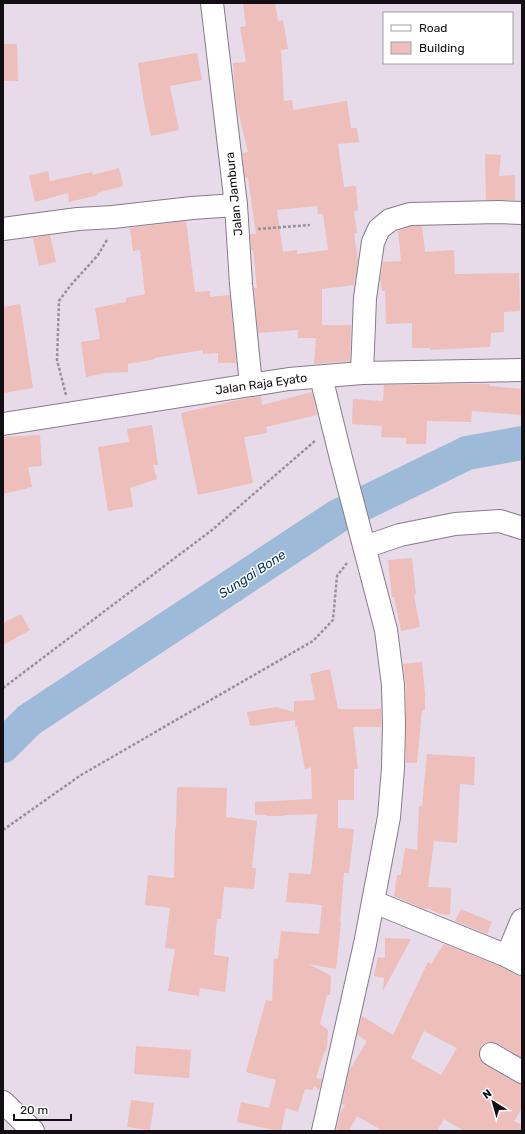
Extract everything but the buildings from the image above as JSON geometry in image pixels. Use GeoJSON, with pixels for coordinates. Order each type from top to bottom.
{"type":"FeatureCollection","features":[{"type":"Feature","properties":{"kind":"street","name":"Jalan Jambura"},"geometry":{"type":"LineString","coordinates":[[212,3],[236,204],[241,284],[251,385]]}},
{"type":"Feature","properties":{"kind":"street"},"geometry":{"type":"LineString","coordinates":[[3,229],[78,219],[113,217],[236,204]]}},
{"type":"Feature","properties":{"kind":"street"},"geometry":{"type":"LineString","coordinates":[[362,372],[365,298],[373,242],[379,229],[390,220],[410,214],[522,212]]}},
{"type":"Feature","properties":{"kind":"street","name":"Jalan Raja Eyato"},"geometry":{"type":"LineString","coordinates":[[3,424],[289,379],[362,372],[522,370]]}},
{"type":"Feature","properties":{"kind":"street"},"geometry":{"type":"LineString","coordinates":[[321,377],[386,630],[393,685],[394,726],[393,768],[389,817],[374,902],[323,1131]]}},
{"type":"Feature","properties":{"kind":"street"},"geometry":{"type":"LineString","coordinates":[[364,545],[400,535],[455,524],[500,522],[522,528]]}},
{"type":"Feature","properties":{"kind":"street"},"geometry":{"type":"LineString","coordinates":[[374,902],[515,960],[522,920]]}},
{"type":"Feature","properties":{"kind":"street"},"geometry":{"type":"LineString","coordinates":[[491,1054],[522,1072]]}},
{"type":"Feature","properties":{"kind":"street"},"geometry":{"type":"LineString","coordinates":[[3,1102],[33,1131]]}},
{"type":"Feature","properties":{"kind":"path"},"geometry":{"type":"LineString","coordinates":[[70,413],[57,360],[59,301],[70,286],[98,256],[109,237],[113,217]]}},
{"type":"Feature","properties":{"kind":"path"},"geometry":{"type":"LineString","coordinates":[[238,229],[310,225]]}},
{"type":"Feature","properties":{"kind":"path"},"geometry":{"type":"LineString","coordinates":[[3,688],[212,530],[333,426]]}},
{"type":"Feature","properties":{"kind":"path"},"geometry":{"type":"LineString","coordinates":[[3,830],[81,775],[313,641],[333,620],[337,576],[364,545]]}},
{"type":"Feature","properties":{"kind":"waterway","name":"Sungai Bone"},"geometry":{"type":"LineString","coordinates":[[3,746],[29,720],[338,516],[467,453],[522,443]]}}]}
